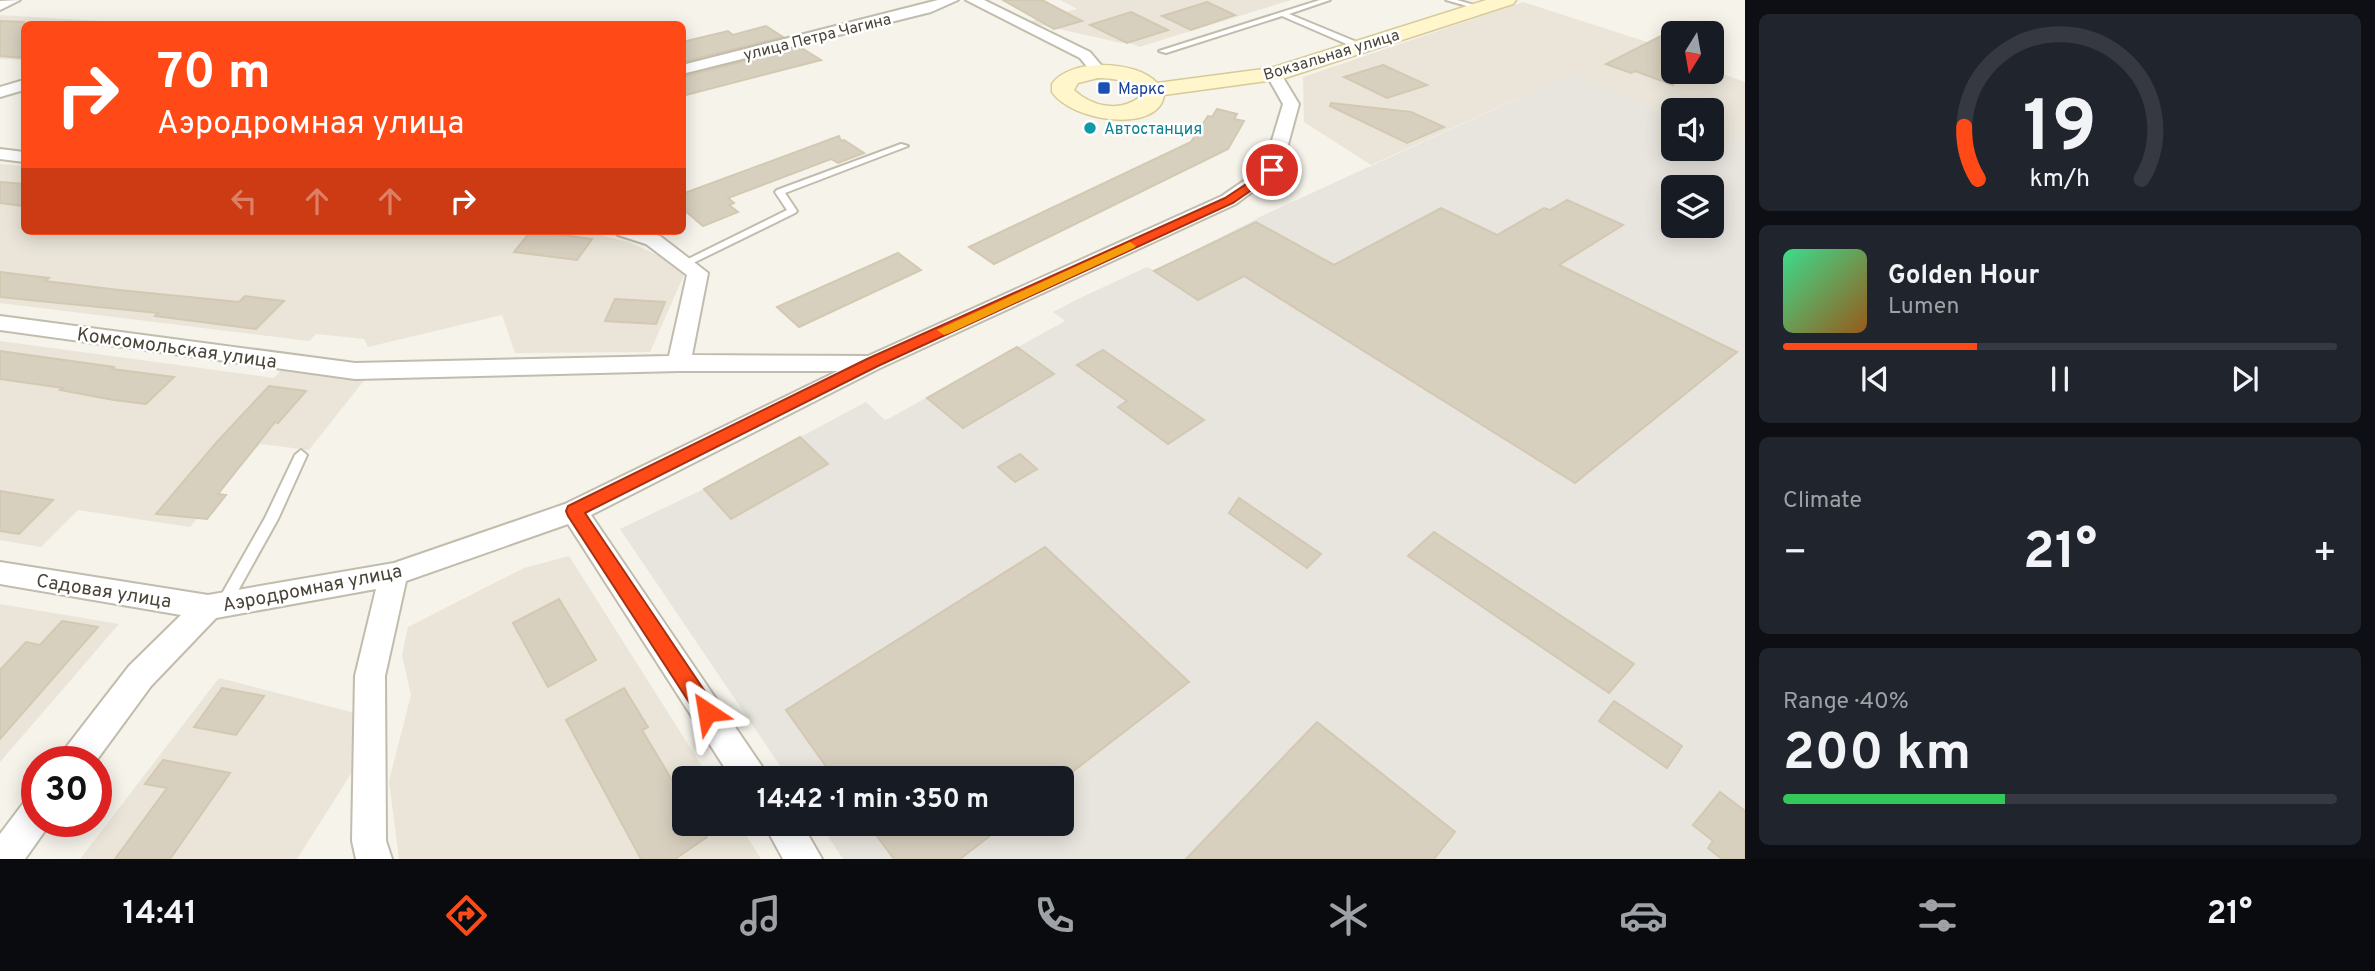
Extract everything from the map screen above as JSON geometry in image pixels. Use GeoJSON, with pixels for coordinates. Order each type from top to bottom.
{"type":"FeatureCollection","features":[{"type":"Feature","properties":{"kind":"street"},"geometry":{"type":"LineString","coordinates":[[0,6],[13,0]]}},
{"type":"Feature","properties":{"kind":"street","name":"улица Петра Чагина"},"geometry":{"type":"LineString","coordinates":[[686,68],[926,9],[951,0]]}},
{"type":"Feature","properties":{"kind":"street"},"geometry":{"type":"LineString","coordinates":[[973,0],[1085,55],[1098,71]]}},
{"type":"Feature","properties":{"kind":"street","name":"Вокзальная улица"},"geometry":{"type":"LineString","coordinates":[[1152,90],[1274,74],[1506,0]]}},
{"type":"Feature","properties":{"kind":"street"},"geometry":{"type":"LineString","coordinates":[[1098,71],[1131,76],[1144,82],[1152,90],[1153,98],[1147,106],[1118,113],[1082,107],[1069,100],[1063,92],[1063,84],[1069,78],[1098,71]]}},
{"type":"Feature","properties":{"kind":"street","name":"Аэродромная улица"},"geometry":{"type":"LineString","coordinates":[[216,606],[394,574],[574,511],[873,363],[1229,200],[1272,170],[1291,104],[1274,74]]}},
{"type":"Feature","properties":{"kind":"street"},"geometry":{"type":"LineString","coordinates":[[0,92],[21,87]]}},
{"type":"Feature","properties":{"kind":"street"},"geometry":{"type":"LineString","coordinates":[[0,154],[21,157]]}},
{"type":"Feature","properties":{"kind":"street"},"geometry":{"type":"LineString","coordinates":[[637,235],[653,240],[698,273],[679,363]]}},
{"type":"Feature","properties":{"kind":"street","name":"Комсомольская улица"},"geometry":{"type":"LineString","coordinates":[[0,323],[355,371],[679,363],[873,363]]}},
{"type":"Feature","properties":{"kind":"street"},"geometry":{"type":"LineString","coordinates":[[574,511],[742,766]]}},
{"type":"Feature","properties":{"kind":"street","name":"Садовая улица"},"geometry":{"type":"LineString","coordinates":[[0,573],[216,606]]}},
{"type":"Feature","properties":{"kind":"street"},"geometry":{"type":"LineString","coordinates":[[374,859],[369,841],[370,676],[394,574]]}},
{"type":"Feature","properties":{"kind":"street"},"geometry":{"type":"LineString","coordinates":[[87,746],[140,676],[216,606]]}},
{"type":"Feature","properties":{"kind":"street"},"geometry":{"type":"LineString","coordinates":[[2,859],[21,834]]}},
{"type":"Feature","properties":{"kind":"street"},"geometry":{"type":"LineString","coordinates":[[789,836],[804,859]]}},
{"type":"Feature","properties":{"kind":"lane"},"geometry":{"type":"LineString","coordinates":[[1163,51],[1327,0]]}},
{"type":"Feature","properties":{"kind":"lane"},"geometry":{"type":"LineString","coordinates":[[1449,0],[1481,8]]}},
{"type":"Feature","properties":{"kind":"lane"},"geometry":{"type":"LineString","coordinates":[[1282,14],[1361,47]]}},
{"type":"Feature","properties":{"kind":"lane"},"geometry":{"type":"LineString","coordinates":[[685,263],[792,211],[780,192],[904,146]]}},
{"type":"Feature","properties":{"kind":"lane"},"geometry":{"type":"LineString","coordinates":[[216,606],[271,519],[301,455]]}},
{"type":"Feature","properties":{"kind":"shaded area"},"geometry":{"type":"Polygon","coordinates":[[[1060,0],[1291,0],[1139,47],[1128,42],[1121,43],[1028,22],[1077,9],[1060,0]]]}},
{"type":"Feature","properties":{"kind":"shaded area"},"geometry":{"type":"Polygon","coordinates":[[[1523,2],[1647,42],[1642,45],[1661,52],[1661,84],[1724,84],[1724,74],[1745,82],[1745,138],[1740,142],[1724,135],[1724,98],[1661,98],[1661,110],[1571,74],[1371,165],[1304,122],[1303,77],[1523,2]]]}},
{"type":"Feature","properties":{"kind":"shaded area"},"geometry":{"type":"Polygon","coordinates":[[[0,15],[99,21],[21,21],[21,60],[0,59],[0,15]]]}},
{"type":"Feature","properties":{"kind":"shaded area"},"geometry":{"type":"Polygon","coordinates":[[[1571,74],[1661,110],[1661,161],[1724,161],[1724,135],[1740,141],[1745,138],[1745,859],[843,859],[828,836],[1074,836],[1074,766],[780,766],[620,529],[704,489],[866,402],[885,420],[888,419],[1065,321],[1053,312],[1147,267],[1155,271],[1266,214],[1571,74]]]}},
{"type":"Feature","properties":{"kind":"shaded area"},"geometry":{"type":"Polygon","coordinates":[[[0,164],[21,166],[21,235],[600,235],[631,243],[672,262],[684,275],[650,352],[515,353],[502,315],[368,347],[364,339],[316,334],[309,341],[0,303],[0,164]]]}},
{"type":"Feature","properties":{"kind":"shaded area"},"geometry":{"type":"Polygon","coordinates":[[[0,341],[274,378],[283,368],[366,378],[309,450],[260,444],[190,527],[78,510],[41,547],[0,540],[0,341]]]}},
{"type":"Feature","properties":{"kind":"shaded area"},"geometry":{"type":"Polygon","coordinates":[[[569,556],[702,766],[672,766],[672,836],[747,836],[761,859],[399,859],[389,781],[411,695],[402,655],[408,627],[524,568],[569,556]]]}},
{"type":"Feature","properties":{"kind":"shaded area"},"geometry":{"type":"Polygon","coordinates":[[[0,604],[119,624],[0,762],[0,604]]]}},
{"type":"Feature","properties":{"kind":"shaded area"},"geometry":{"type":"Polygon","coordinates":[[[219,678],[359,714],[354,769],[297,859],[80,859],[97,837],[112,837],[112,817],[219,678]]]}},
{"type":"Feature","properties":{"kind":"building"},"geometry":{"type":"Polygon","coordinates":[[[1003,0],[1042,0],[1082,21],[1054,29],[1003,0]]]}},
{"type":"Feature","properties":{"kind":"building"},"geometry":{"type":"Polygon","coordinates":[[[1207,2],[1235,15],[1191,30],[1162,16],[1207,2]]]}},
{"type":"Feature","properties":{"kind":"building"},"geometry":{"type":"Polygon","coordinates":[[[1131,12],[1168,30],[1127,43],[1090,25],[1131,12]]]}},
{"type":"Feature","properties":{"kind":"building"},"geometry":{"type":"Polygon","coordinates":[[[0,21],[21,22],[21,58],[0,56],[0,21]]]}},
{"type":"Feature","properties":{"kind":"building"},"geometry":{"type":"Polygon","coordinates":[[[766,26],[783,37],[686,61],[686,41],[728,31],[733,35],[766,26]]]}},
{"type":"Feature","properties":{"kind":"building"},"geometry":{"type":"Polygon","coordinates":[[[1661,36],[1661,81],[1606,64],[1661,36]]]}},
{"type":"Feature","properties":{"kind":"building"},"geometry":{"type":"Polygon","coordinates":[[[800,47],[821,60],[686,95],[686,76],[800,47]]]}},
{"type":"Feature","properties":{"kind":"building"},"geometry":{"type":"Polygon","coordinates":[[[1383,65],[1427,85],[1387,98],[1344,77],[1383,65]]]}},
{"type":"Feature","properties":{"kind":"building"},"geometry":{"type":"Polygon","coordinates":[[[1331,103],[1411,112],[1444,127],[1407,143],[1330,106],[1331,103]]]}},
{"type":"Feature","properties":{"kind":"building"},"geometry":{"type":"Polygon","coordinates":[[[1217,109],[1237,114],[1234,119],[1244,121],[1228,149],[994,264],[969,247],[1191,142],[1208,116],[1212,117],[1217,109]]]}},
{"type":"Feature","properties":{"kind":"building"},"geometry":{"type":"Polygon","coordinates":[[[839,136],[841,141],[844,140],[864,153],[838,163],[831,159],[728,198],[734,203],[729,205],[738,212],[703,226],[686,211],[686,193],[839,136]]]}},
{"type":"Feature","properties":{"kind":"building"},"geometry":{"type":"Polygon","coordinates":[[[0,182],[21,184],[21,206],[0,203],[0,182]]]}},
{"type":"Feature","properties":{"kind":"building"},"geometry":{"type":"Polygon","coordinates":[[[1567,200],[1623,225],[1559,265],[1737,352],[1575,483],[1244,276],[1198,300],[1154,271],[1256,222],[1334,265],[1441,208],[1497,235],[1544,208],[1550,210],[1567,200]]]}},
{"type":"Feature","properties":{"kind":"building"},"geometry":{"type":"Polygon","coordinates":[[[528,235],[592,239],[577,260],[514,252],[528,235]]]}},
{"type":"Feature","properties":{"kind":"building"},"geometry":{"type":"Polygon","coordinates":[[[898,253],[921,270],[799,327],[777,307],[898,253]]]}},
{"type":"Feature","properties":{"kind":"building"},"geometry":{"type":"Polygon","coordinates":[[[0,272],[49,278],[45,281],[119,290],[239,302],[245,296],[284,301],[256,329],[155,316],[158,313],[0,297],[0,272]]]}},
{"type":"Feature","properties":{"kind":"building"},"geometry":{"type":"Polygon","coordinates":[[[615,299],[665,302],[656,324],[605,321],[615,299]]]}},
{"type":"Feature","properties":{"kind":"building"},"geometry":{"type":"Polygon","coordinates":[[[1017,347],[1054,374],[963,428],[927,398],[1017,347]]]}},
{"type":"Feature","properties":{"kind":"building"},"geometry":{"type":"Polygon","coordinates":[[[1103,350],[1204,420],[1168,444],[1118,407],[1127,401],[1077,365],[1103,350]]]}},
{"type":"Feature","properties":{"kind":"building"},"geometry":{"type":"Polygon","coordinates":[[[0,351],[174,377],[146,404],[114,400],[60,390],[63,388],[0,379],[0,351]]]}},
{"type":"Feature","properties":{"kind":"building"},"geometry":{"type":"Polygon","coordinates":[[[269,386],[306,391],[278,423],[275,422],[218,494],[226,495],[207,519],[156,514],[216,443],[269,386]]]}},
{"type":"Feature","properties":{"kind":"building"},"geometry":{"type":"Polygon","coordinates":[[[800,437],[828,464],[731,519],[704,489],[800,437]]]}},
{"type":"Feature","properties":{"kind":"building"},"geometry":{"type":"Polygon","coordinates":[[[1020,454],[1037,469],[1015,482],[998,467],[1020,454]]]}},
{"type":"Feature","properties":{"kind":"building"},"geometry":{"type":"Polygon","coordinates":[[[0,491],[53,500],[19,534],[0,531],[0,491]]]}},
{"type":"Feature","properties":{"kind":"building"},"geometry":{"type":"Polygon","coordinates":[[[1239,498],[1321,554],[1307,568],[1229,513],[1239,498]]]}},
{"type":"Feature","properties":{"kind":"building"},"geometry":{"type":"Polygon","coordinates":[[[1434,532],[1634,664],[1609,693],[1408,556],[1434,532]]]}},
{"type":"Feature","properties":{"kind":"building"},"geometry":{"type":"Polygon","coordinates":[[[1045,547],[1189,682],[1074,771],[1074,766],[826,766],[786,710],[1045,547]]]}},
{"type":"Feature","properties":{"kind":"building"},"geometry":{"type":"Polygon","coordinates":[[[559,599],[596,660],[548,687],[513,623],[559,599]]]}},
{"type":"Feature","properties":{"kind":"building"},"geometry":{"type":"Polygon","coordinates":[[[62,621],[98,627],[0,739],[0,670],[26,642],[40,645],[62,621]]]}},
{"type":"Feature","properties":{"kind":"building"},"geometry":{"type":"Polygon","coordinates":[[[222,688],[264,696],[236,735],[194,727],[222,688]]]}},
{"type":"Feature","properties":{"kind":"building"},"geometry":{"type":"Polygon","coordinates":[[[624,688],[648,727],[642,730],[672,780],[672,836],[707,837],[675,859],[641,859],[566,720],[624,688]]]}},
{"type":"Feature","properties":{"kind":"building"},"geometry":{"type":"Polygon","coordinates":[[[1614,701],[1682,746],[1667,768],[1599,721],[1614,701]]]}},
{"type":"Feature","properties":{"kind":"building"},"geometry":{"type":"Polygon","coordinates":[[[1317,722],[1455,832],[1434,859],[1186,859],[1317,722]]]}},
{"type":"Feature","properties":{"kind":"building"},"geometry":{"type":"Polygon","coordinates":[[[163,760],[230,773],[170,859],[115,859],[167,788],[145,784],[163,760]]]}},
{"type":"Feature","properties":{"kind":"building"},"geometry":{"type":"Polygon","coordinates":[[[1720,792],[1745,811],[1745,859],[1722,859],[1708,848],[1713,841],[1693,825],[1720,792]]]}},
{"type":"Feature","properties":{"kind":"building"},"geometry":{"type":"Polygon","coordinates":[[[877,836],[990,836],[960,859],[894,859],[877,836]]]}},
{"type":"Feature","properties":{"kind":"slow traffic"},"geometry":{"type":"LineString","coordinates":[[944,330],[1130,246]]}},
{"type":"Feature","properties":{"kind":"place","name":"Маркс"},"geometry":{"type":"Point","coordinates":[1104,88]}},
{"type":"Feature","properties":{"kind":"place","name":"Автостанция"},"geometry":{"type":"Point","coordinates":[1090,128]}},
{"type":"Feature","properties":{"kind":"route"},"geometry":{"type":"LineString","coordinates":[[707,712],[574,511],[873,363],[1229,200],[1272,170]]}}]}
